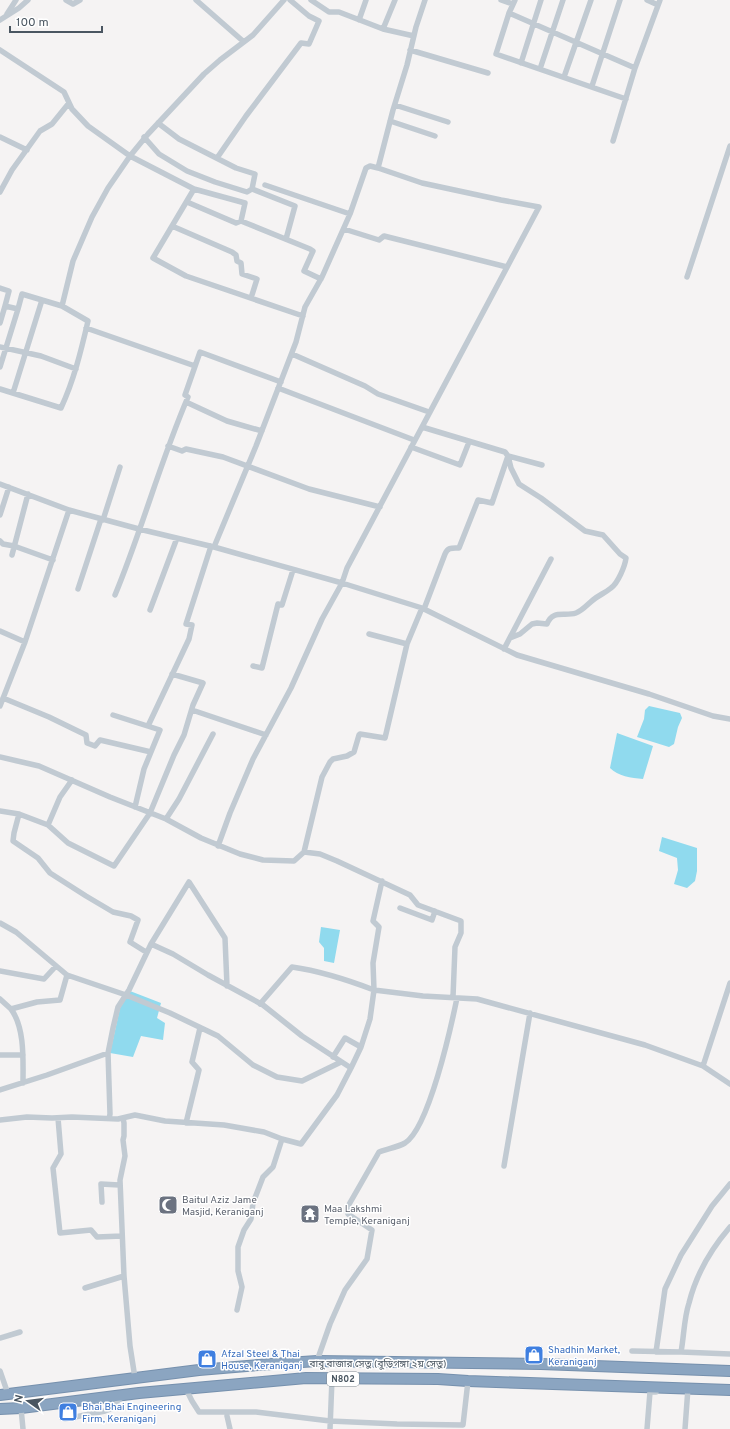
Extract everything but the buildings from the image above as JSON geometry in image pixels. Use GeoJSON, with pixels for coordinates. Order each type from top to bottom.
{"type":"FeatureCollection","features":[{"type":"Feature","properties":{"kind":"highway","name":"বাবু বাজার সেতু (বুড়িগঙ্গা ২য় সেতু)"},"geometry":{"type":"LineString","coordinates":[[4,1394],[243,1366],[317,1362],[541,1364],[730,1371]]}},
{"type":"Feature","properties":{"kind":"highway","name":"N802"},"geometry":{"type":"LineString","coordinates":[[0,1409],[21,1408],[139,1393],[306,1378],[438,1379],[688,1390],[730,1390]]}},
{"type":"Feature","properties":{"kind":"street"},"geometry":{"type":"LineString","coordinates":[[6,16],[16,0]]}},
{"type":"Feature","properties":{"kind":"street"},"geometry":{"type":"LineString","coordinates":[[0,20],[19,8],[28,0]]}},
{"type":"Feature","properties":{"kind":"street"},"geometry":{"type":"LineString","coordinates":[[66,0],[75,4],[80,0]]}},
{"type":"Feature","properties":{"kind":"street"},"geometry":{"type":"LineString","coordinates":[[196,0],[244,42]]}},
{"type":"Feature","properties":{"kind":"street"},"geometry":{"type":"LineString","coordinates":[[62,306],[72,261],[108,188],[130,156],[144,137],[211,67],[261,27],[284,0]]}},
{"type":"Feature","properties":{"kind":"street"},"geometry":{"type":"LineString","coordinates":[[217,158],[246,116],[301,43],[309,44],[312,38],[319,21],[309,16],[290,0]]}},
{"type":"Feature","properties":{"kind":"street"},"geometry":{"type":"LineString","coordinates":[[311,0],[329,12],[339,12],[383,29],[414,36]]}},
{"type":"Feature","properties":{"kind":"street"},"geometry":{"type":"LineString","coordinates":[[359,20],[366,0]]}},
{"type":"Feature","properties":{"kind":"street"},"geometry":{"type":"LineString","coordinates":[[383,29],[395,0]]}},
{"type":"Feature","properties":{"kind":"street"},"geometry":{"type":"LineString","coordinates":[[378,168],[425,0]]}},
{"type":"Feature","properties":{"kind":"street"},"geometry":{"type":"LineString","coordinates":[[501,0],[514,2],[496,54],[626,99]]}},
{"type":"Feature","properties":{"kind":"street"},"geometry":{"type":"LineString","coordinates":[[521,63],[541,0]]}},
{"type":"Feature","properties":{"kind":"street"},"geometry":{"type":"LineString","coordinates":[[540,69],[563,0]]}},
{"type":"Feature","properties":{"kind":"street"},"geometry":{"type":"LineString","coordinates":[[564,77],[591,0]]}},
{"type":"Feature","properties":{"kind":"street"},"geometry":{"type":"LineString","coordinates":[[592,86],[620,0]]}},
{"type":"Feature","properties":{"kind":"street"},"geometry":{"type":"LineString","coordinates":[[613,141],[635,68],[659,2],[647,0]]}},
{"type":"Feature","properties":{"kind":"street"},"geometry":{"type":"LineString","coordinates":[[509,13],[635,68]]}},
{"type":"Feature","properties":{"kind":"street"},"geometry":{"type":"LineString","coordinates":[[0,50],[64,92],[72,109],[88,126],[130,156],[194,189],[245,203],[241,221]]}},
{"type":"Feature","properties":{"kind":"street"},"geometry":{"type":"LineString","coordinates":[[410,50],[488,73]]}},
{"type":"Feature","properties":{"kind":"street"},"geometry":{"type":"LineString","coordinates":[[0,192],[12,170],[40,131],[52,124],[69,103]]}},
{"type":"Feature","properties":{"kind":"street"},"geometry":{"type":"LineString","coordinates":[[395,105],[448,122]]}},
{"type":"Feature","properties":{"kind":"street"},"geometry":{"type":"LineString","coordinates":[[390,121],[435,136]]}},
{"type":"Feature","properties":{"kind":"street"},"geometry":{"type":"LineString","coordinates":[[144,137],[159,154],[187,172],[247,192],[252,189],[255,174],[236,168],[179,139],[158,123]]}},
{"type":"Feature","properties":{"kind":"street"},"geometry":{"type":"LineString","coordinates":[[0,137],[27,150]]}},
{"type":"Feature","properties":{"kind":"street"},"geometry":{"type":"LineString","coordinates":[[687,277],[730,146]]}},
{"type":"Feature","properties":{"kind":"street"},"geometry":{"type":"LineString","coordinates":[[148,726],[189,639],[192,625],[186,624],[213,546],[262,431],[292,354],[305,307],[321,279],[344,229],[366,168],[370,166],[422,183],[539,207],[347,568],[342,583],[322,619],[291,688],[253,759],[218,846]]}},
{"type":"Feature","properties":{"kind":"street"},"geometry":{"type":"LineString","coordinates":[[265,185],[350,214]]}},
{"type":"Feature","properties":{"kind":"street"},"geometry":{"type":"LineString","coordinates":[[194,189],[153,258],[186,276],[303,316]]}},
{"type":"Feature","properties":{"kind":"street"},"geometry":{"type":"LineString","coordinates":[[252,189],[295,206],[286,239]]}},
{"type":"Feature","properties":{"kind":"street"},"geometry":{"type":"LineString","coordinates":[[187,202],[236,223],[241,221],[313,251],[304,271],[321,279]]}},
{"type":"Feature","properties":{"kind":"street"},"geometry":{"type":"LineString","coordinates":[[172,226],[236,255],[237,261],[241,263],[242,274],[257,279],[251,298]]}},
{"type":"Feature","properties":{"kind":"street"},"geometry":{"type":"LineString","coordinates":[[344,229],[379,240],[384,236],[507,267]]}},
{"type":"Feature","properties":{"kind":"street"},"geometry":{"type":"LineString","coordinates":[[0,288],[9,291],[0,323]]}},
{"type":"Feature","properties":{"kind":"street"},"geometry":{"type":"LineString","coordinates":[[0,367],[3,348],[18,309],[22,294],[62,306],[68,311],[88,321],[76,369],[61,408],[0,389]]}},
{"type":"Feature","properties":{"kind":"street"},"geometry":{"type":"LineString","coordinates":[[14,393],[42,300]]}},
{"type":"Feature","properties":{"kind":"street"},"geometry":{"type":"LineString","coordinates":[[5,306],[18,309]]}},
{"type":"Feature","properties":{"kind":"street"},"geometry":{"type":"LineString","coordinates":[[86,328],[195,366]]}},
{"type":"Feature","properties":{"kind":"street"},"geometry":{"type":"LineString","coordinates":[[3,348],[41,356],[76,369]]}},
{"type":"Feature","properties":{"kind":"street"},"geometry":{"type":"LineString","coordinates":[[115,595],[132,552],[168,446],[188,397],[185,395],[200,352],[281,382]]}},
{"type":"Feature","properties":{"kind":"street"},"geometry":{"type":"LineString","coordinates":[[292,354],[365,386],[378,394],[429,412]]}},
{"type":"Feature","properties":{"kind":"street"},"geometry":{"type":"LineString","coordinates":[[278,388],[414,440]]}},
{"type":"Feature","properties":{"kind":"street"},"geometry":{"type":"LineString","coordinates":[[186,402],[227,421],[262,431]]}},
{"type":"Feature","properties":{"kind":"street"},"geometry":{"type":"LineString","coordinates":[[422,427],[505,452],[508,456],[511,468],[518,484],[542,498],[585,531],[603,535],[620,554],[626,558],[625,565],[613,587],[596,598],[578,613],[568,615],[557,614],[549,618],[547,624],[532,624],[520,634],[510,638]]}},
{"type":"Feature","properties":{"kind":"street"},"geometry":{"type":"LineString","coordinates":[[411,447],[460,465],[469,442]]}},
{"type":"Feature","properties":{"kind":"street"},"geometry":{"type":"LineString","coordinates":[[168,446],[182,451],[186,449],[223,457],[308,489],[380,507]]}},
{"type":"Feature","properties":{"kind":"street"},"geometry":{"type":"LineString","coordinates":[[508,456],[542,465]]}},
{"type":"Feature","properties":{"kind":"street"},"geometry":{"type":"LineString","coordinates":[[0,756],[39,766],[166,819],[201,838],[240,854],[263,860],[294,861],[304,852],[322,777],[330,762],[333,759],[347,756],[354,752],[360,734],[385,738],[407,644],[445,554],[450,548],[459,548],[478,500],[492,503],[508,456]]}},
{"type":"Feature","properties":{"kind":"street"},"geometry":{"type":"LineString","coordinates":[[78,589],[120,467]]}},
{"type":"Feature","properties":{"kind":"street"},"geometry":{"type":"LineString","coordinates":[[0,484],[69,510],[139,529],[213,546],[342,583],[423,609],[517,655],[649,694],[713,716],[730,719]]}},
{"type":"Feature","properties":{"kind":"street"},"geometry":{"type":"LineString","coordinates":[[0,515],[9,487]]}},
{"type":"Feature","properties":{"kind":"street"},"geometry":{"type":"LineString","coordinates":[[12,555],[28,494]]}},
{"type":"Feature","properties":{"kind":"street"},"geometry":{"type":"LineString","coordinates":[[0,706],[25,642],[69,510]]}},
{"type":"Feature","properties":{"kind":"street"},"geometry":{"type":"LineString","coordinates":[[150,610],[178,538]]}},
{"type":"Feature","properties":{"kind":"street"},"geometry":{"type":"LineString","coordinates":[[0,541],[3,544],[14,546],[53,560]]}},
{"type":"Feature","properties":{"kind":"street"},"geometry":{"type":"LineString","coordinates":[[504,649],[551,559]]}},
{"type":"Feature","properties":{"kind":"street"},"geometry":{"type":"LineString","coordinates":[[253,666],[262,668],[278,604],[282,605],[293,570]]}},
{"type":"Feature","properties":{"kind":"street"},"geometry":{"type":"LineString","coordinates":[[0,631],[25,642]]}},
{"type":"Feature","properties":{"kind":"street"},"geometry":{"type":"LineString","coordinates":[[369,634],[407,644]]}},
{"type":"Feature","properties":{"kind":"street"},"geometry":{"type":"LineString","coordinates":[[0,811],[19,814],[48,825],[68,843],[114,866],[150,813],[184,735],[203,682],[172,674]]}},
{"type":"Feature","properties":{"kind":"street"},"geometry":{"type":"LineString","coordinates":[[3,698],[49,717],[86,735],[87,743],[95,746],[100,740],[151,752]]}},
{"type":"Feature","properties":{"kind":"street"},"geometry":{"type":"LineString","coordinates":[[192,710],[266,735]]}},
{"type":"Feature","properties":{"kind":"street"},"geometry":{"type":"LineString","coordinates":[[113,714],[160,730],[144,769],[135,807]]}},
{"type":"Feature","properties":{"kind":"street"},"geometry":{"type":"LineString","coordinates":[[166,819],[179,799],[213,734]]}},
{"type":"Feature","properties":{"kind":"street"},"geometry":{"type":"LineString","coordinates":[[48,825],[60,797],[72,780]]}},
{"type":"Feature","properties":{"kind":"street"},"geometry":{"type":"LineString","coordinates":[[19,814],[13,841],[38,858],[50,874],[113,912],[131,916],[138,920],[130,942],[146,952]]}},
{"type":"Feature","properties":{"kind":"street"},"geometry":{"type":"LineString","coordinates":[[304,852],[326,856],[410,895],[418,905],[461,921],[461,933],[454,947],[455,997],[444,1054],[426,1111],[416,1129],[406,1142],[379,1152],[347,1208],[348,1214],[372,1230],[367,1258],[345,1290],[330,1324],[317,1362]]}},
{"type":"Feature","properties":{"kind":"street"},"geometry":{"type":"LineString","coordinates":[[0,1120],[27,1117],[109,1119],[135,1115],[165,1121],[224,1125],[264,1132],[300,1144],[337,1095],[361,1047],[370,1019],[374,990],[374,962],[379,927],[373,921],[382,881]]}},
{"type":"Feature","properties":{"kind":"street"},"geometry":{"type":"LineString","coordinates":[[109,1119],[108,1053],[118,1007],[126,995],[146,952],[188,882],[225,938],[226,986]]}},
{"type":"Feature","properties":{"kind":"street"},"geometry":{"type":"LineString","coordinates":[[400,908],[432,920],[435,911]]}},
{"type":"Feature","properties":{"kind":"street"},"geometry":{"type":"LineString","coordinates":[[0,923],[16,932],[67,975],[126,995],[170,1013],[218,1036],[253,1065],[277,1077],[302,1081],[341,1062]]}},
{"type":"Feature","properties":{"kind":"street"},"geometry":{"type":"LineString","coordinates":[[151,944],[173,954],[226,986],[260,1004],[302,1036],[351,1068]]}},
{"type":"Feature","properties":{"kind":"street"},"geometry":{"type":"LineString","coordinates":[[0,972],[44,979],[56,966]]}},
{"type":"Feature","properties":{"kind":"street"},"geometry":{"type":"LineString","coordinates":[[260,1004],[292,967],[304,968],[374,990],[423,996],[477,999],[530,1013],[645,1045],[703,1066],[730,1084]]}},
{"type":"Feature","properties":{"kind":"street"},"geometry":{"type":"LineString","coordinates":[[11,1009],[37,1002],[60,1000],[67,975]]}},
{"type":"Feature","properties":{"kind":"street"},"geometry":{"type":"LineString","coordinates":[[703,1066],[730,983]]}},
{"type":"Feature","properties":{"kind":"street"},"geometry":{"type":"LineString","coordinates":[[0,999],[16,1016],[23,1049],[23,1083]]}},
{"type":"Feature","properties":{"kind":"street"},"geometry":{"type":"LineString","coordinates":[[504,1166],[530,1013]]}},
{"type":"Feature","properties":{"kind":"street"},"geometry":{"type":"LineString","coordinates":[[186,1123],[200,1070],[192,1062],[200,1028]]}},
{"type":"Feature","properties":{"kind":"street"},"geometry":{"type":"LineString","coordinates":[[333,1057],[345,1038],[361,1047]]}},
{"type":"Feature","properties":{"kind":"street"},"geometry":{"type":"LineString","coordinates":[[0,1090],[108,1053]]}},
{"type":"Feature","properties":{"kind":"street"},"geometry":{"type":"LineString","coordinates":[[0,1055],[23,1055]]}},
{"type":"Feature","properties":{"kind":"street"},"geometry":{"type":"LineString","coordinates":[[58,1118],[61,1154],[53,1168],[60,1233],[91,1230],[97,1237],[122,1236]]}},
{"type":"Feature","properties":{"kind":"street"},"geometry":{"type":"LineString","coordinates":[[123,1118],[124,1136],[122,1140],[125,1156],[120,1180],[122,1236],[130,1346],[135,1378]]}},
{"type":"Feature","properties":{"kind":"street"},"geometry":{"type":"LineString","coordinates":[[237,1310],[242,1287],[238,1271],[238,1247],[244,1230],[251,1219],[253,1203],[263,1177],[273,1167],[282,1139]]}},
{"type":"Feature","properties":{"kind":"street"},"geometry":{"type":"LineString","coordinates":[[102,1202],[101,1184],[120,1185]]}},
{"type":"Feature","properties":{"kind":"street"},"geometry":{"type":"LineString","coordinates":[[656,1352],[665,1289],[681,1255],[712,1206],[730,1184]]}},
{"type":"Feature","properties":{"kind":"street"},"geometry":{"type":"LineString","coordinates":[[681,1352],[688,1303],[702,1267],[722,1236],[730,1227]]}},
{"type":"Feature","properties":{"kind":"street"},"geometry":{"type":"LineString","coordinates":[[85,1288],[124,1276]]}},
{"type":"Feature","properties":{"kind":"street"},"geometry":{"type":"LineString","coordinates":[[0,1338],[20,1332]]}},
{"type":"Feature","properties":{"kind":"street"},"geometry":{"type":"LineString","coordinates":[[632,1351],[730,1354]]}},
{"type":"Feature","properties":{"kind":"street"},"geometry":{"type":"LineString","coordinates":[[0,1371],[4,1394]]}},
{"type":"Feature","properties":{"kind":"street"},"geometry":{"type":"LineString","coordinates":[[330,1429],[332,1379]]}},
{"type":"Feature","properties":{"kind":"street"},"geometry":{"type":"LineString","coordinates":[[186,1389],[200,1412],[256,1412],[397,1427],[462,1427],[468,1381]]}},
{"type":"Feature","properties":{"kind":"street"},"geometry":{"type":"LineString","coordinates":[[685,1429],[688,1390]]}},
{"type":"Feature","properties":{"kind":"street"},"geometry":{"type":"LineString","coordinates":[[647,1429],[650,1392],[688,1390],[730,1394]]}},
{"type":"Feature","properties":{"kind":"street"},"geometry":{"type":"LineString","coordinates":[[65,1419],[117,1407],[117,1399],[139,1395],[139,1393]]}},
{"type":"Feature","properties":{"kind":"street"},"geometry":{"type":"LineString","coordinates":[[21,1408],[23,1429]]}},
{"type":"Feature","properties":{"kind":"street"},"geometry":{"type":"LineString","coordinates":[[227,1416],[230,1429]]}},
{"type":"Feature","properties":{"kind":"water"},"geometry":{"type":"Polygon","coordinates":[[[649,706],[680,713],[682,718],[674,744],[669,747],[637,737],[644,719],[645,710],[649,706]]]}},
{"type":"Feature","properties":{"kind":"water"},"geometry":{"type":"Polygon","coordinates":[[[617,733],[653,746],[643,779],[621,775],[610,768],[617,733]]]}},
{"type":"Feature","properties":{"kind":"water"},"geometry":{"type":"Polygon","coordinates":[[[662,837],[697,848],[697,871],[695,881],[687,888],[674,884],[678,870],[677,858],[659,851],[662,837]]]}},
{"type":"Feature","properties":{"kind":"water"},"geometry":{"type":"Polygon","coordinates":[[[321,927],[340,930],[334,963],[324,961],[324,948],[319,942],[321,927]]]}},
{"type":"Feature","properties":{"kind":"water"},"geometry":{"type":"Polygon","coordinates":[[[130,991],[161,1003],[157,1018],[165,1023],[163,1040],[141,1036],[133,1057],[110,1053],[120,1008],[130,991]]]}},
{"type":"Feature","properties":{"kind":"place","name":"Baitul Aziz Jame Masjid, Keraniganj"},"geometry":{"type":"Point","coordinates":[168,1205]}},
{"type":"Feature","properties":{"kind":"place","name":"Maa Lakshmi Temple, Keraniganj"},"geometry":{"type":"Point","coordinates":[310,1214]}},
{"type":"Feature","properties":{"kind":"place","name":"Shadhin Market, Keraniganj"},"geometry":{"type":"Point","coordinates":[534,1355]}},
{"type":"Feature","properties":{"kind":"place","name":"Afzal Steel & Thai House, Keraniganj"},"geometry":{"type":"Point","coordinates":[207,1359]}},
{"type":"Feature","properties":{"kind":"place","name":"Bhai Bhai Engineering Firm, Keraniganj"},"geometry":{"type":"Point","coordinates":[68,1412]}}]}
